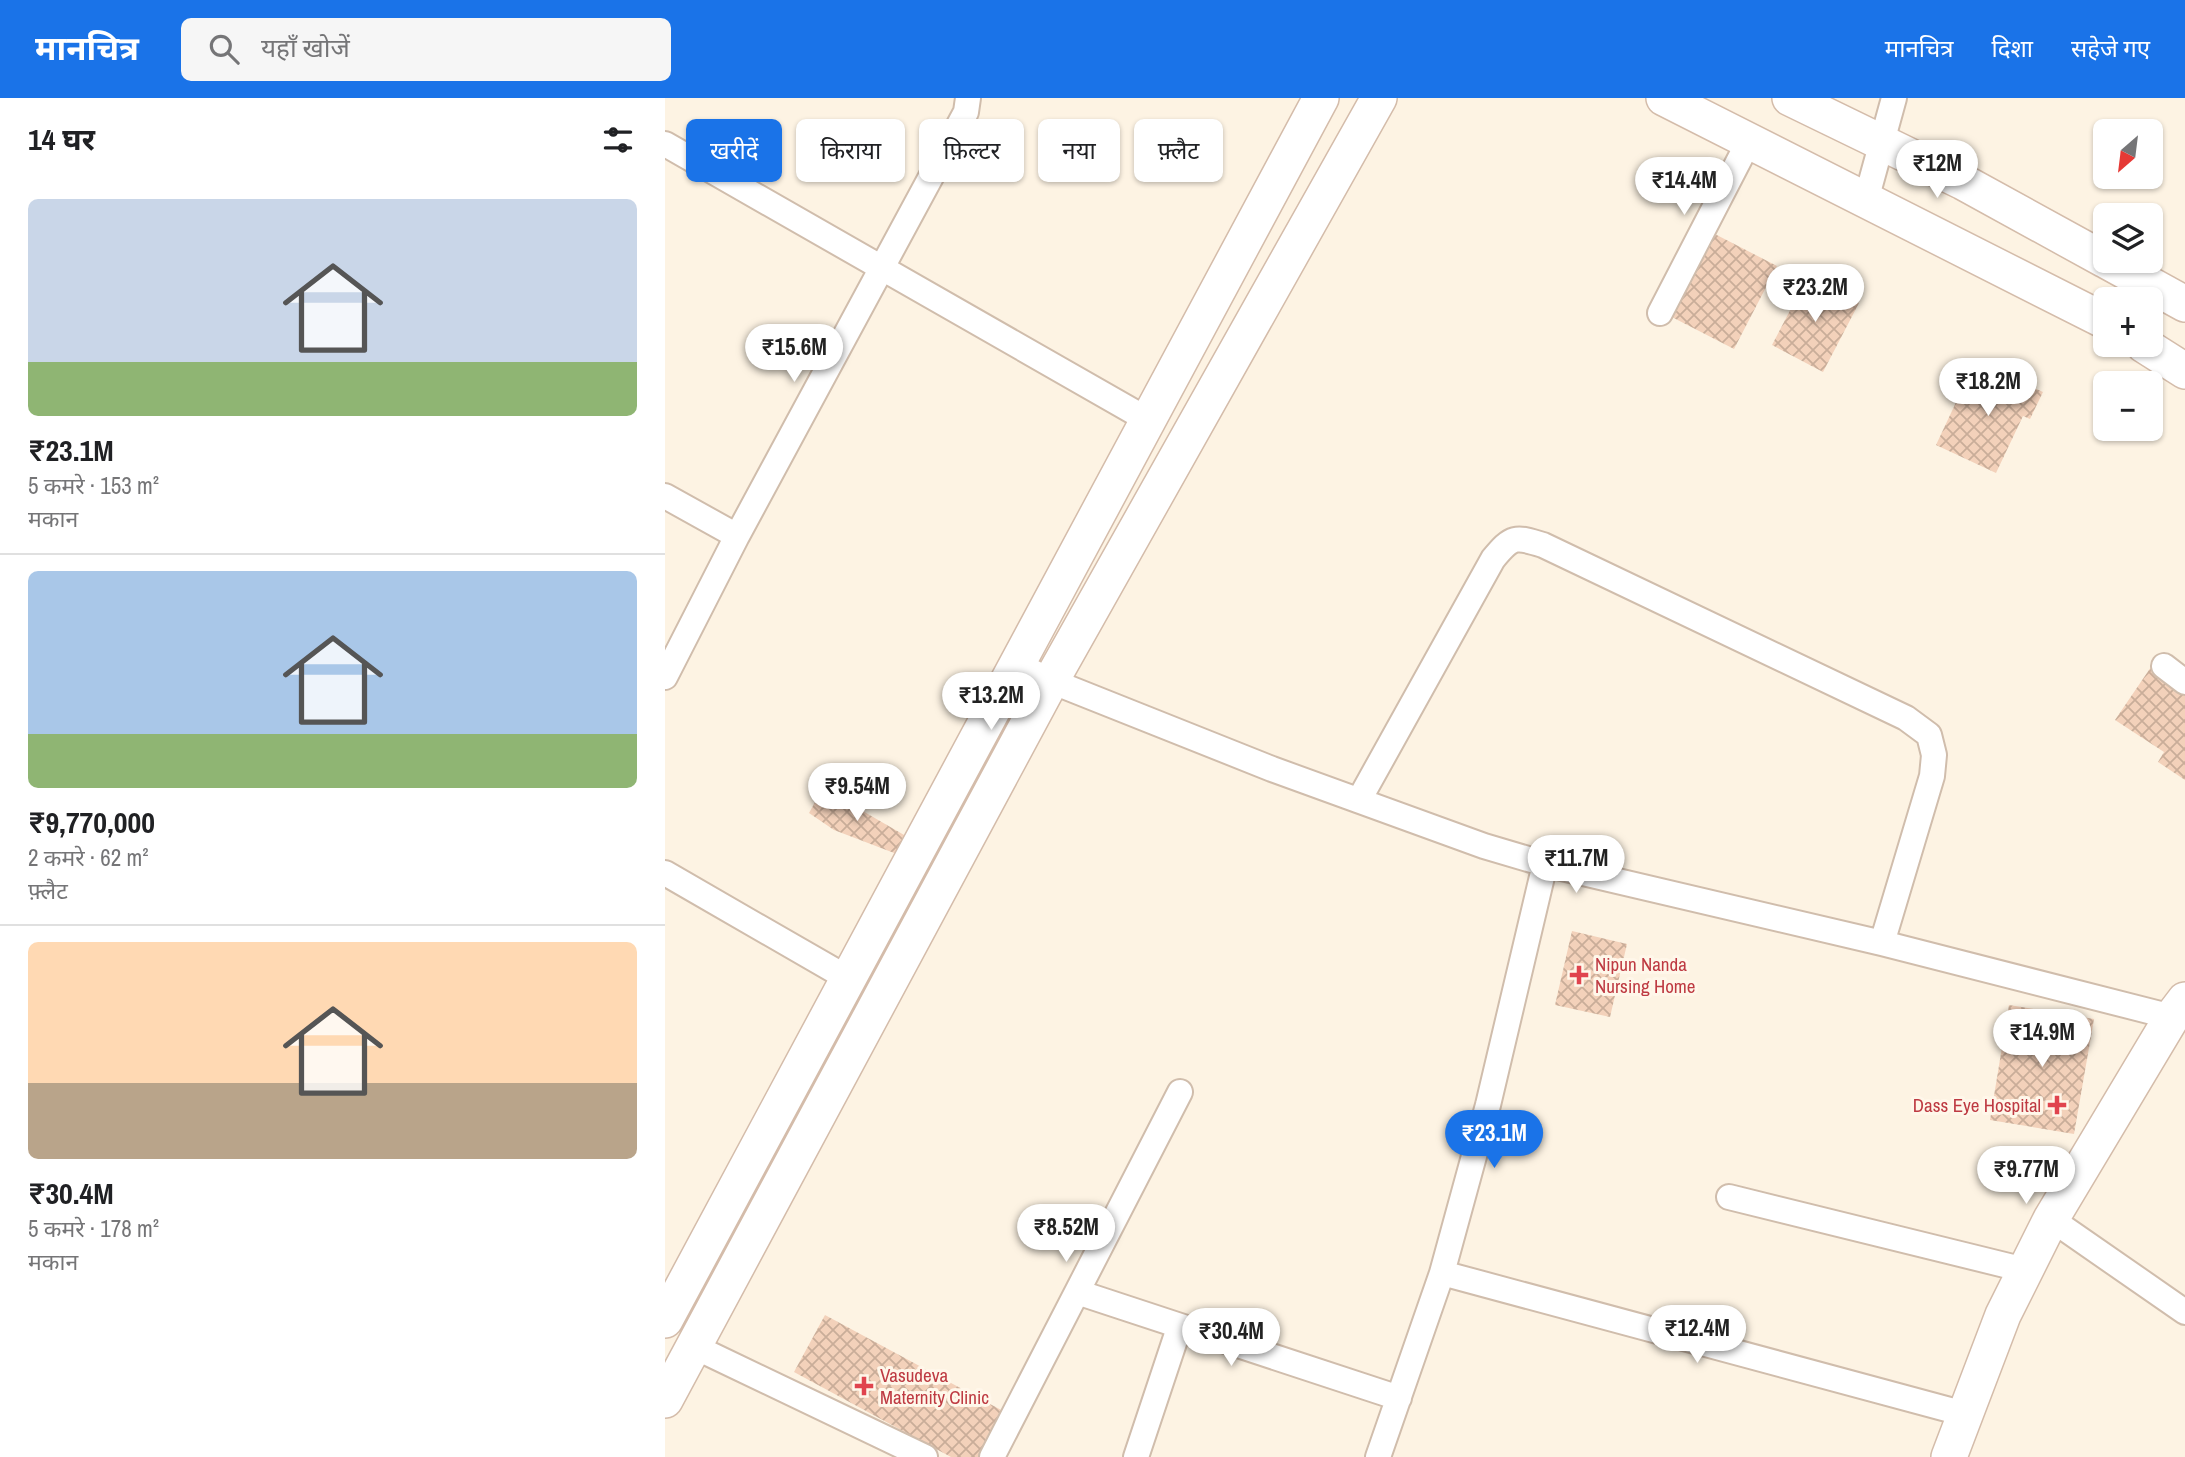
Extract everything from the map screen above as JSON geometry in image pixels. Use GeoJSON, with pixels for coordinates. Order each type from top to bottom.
{"type":"FeatureCollection","features":[{"type":"Feature","properties":{"kind":"street"},"geometry":{"type":"LineString","coordinates":[[665,677],[737,536],[966,112],[968,98]]}},
{"type":"Feature","properties":{"kind":"street"},"geometry":{"type":"LineString","coordinates":[[665,1320],[1321,98]]}},
{"type":"Feature","properties":{"kind":"street"},"geometry":{"type":"LineString","coordinates":[[665,1400],[1051,681],[1379,98]]}},
{"type":"Feature","properties":{"kind":"street"},"geometry":{"type":"LineString","coordinates":[[1664,98],[2093,315]]}},
{"type":"Feature","properties":{"kind":"street"},"geometry":{"type":"LineString","coordinates":[[1790,98],[1963,182],[2093,253]]}},
{"type":"Feature","properties":{"kind":"street"},"geometry":{"type":"LineString","coordinates":[[1866,200],[1894,98]]}},
{"type":"Feature","properties":{"kind":"street"},"geometry":{"type":"LineString","coordinates":[[1660,313],[1749,141]]}},
{"type":"Feature","properties":{"kind":"street"},"geometry":{"type":"LineString","coordinates":[[665,144],[1148,420]]}},
{"type":"Feature","properties":{"kind":"street"},"geometry":{"type":"LineString","coordinates":[[2129,273],[2185,304]]}},
{"type":"Feature","properties":{"kind":"street"},"geometry":{"type":"LineString","coordinates":[[2163,357],[2185,371]]}},
{"type":"Feature","properties":{"kind":"street"},"geometry":{"type":"LineString","coordinates":[[665,496],[737,536]]}},
{"type":"Feature","properties":{"kind":"street"},"geometry":{"type":"LineString","coordinates":[[1359,800],[1493,559],[1506,544],[1521,538],[1543,545],[1906,718],[1930,735],[1934,755],[1931,776],[1882,943]]}},
{"type":"Feature","properties":{"kind":"street"},"geometry":{"type":"LineString","coordinates":[[1017,664],[1051,681],[1272,769],[1484,846],[1545,864],[1882,943],[2178,1008],[2051,1219],[2003,1315],[1949,1457]]}},
{"type":"Feature","properties":{"kind":"street"},"geometry":{"type":"LineString","coordinates":[[2164,666],[2185,682]]}},
{"type":"Feature","properties":{"kind":"street"},"geometry":{"type":"LineString","coordinates":[[1378,1457],[1442,1273],[1488,1105],[1545,864]]}},
{"type":"Feature","properties":{"kind":"street"},"geometry":{"type":"LineString","coordinates":[[665,873],[849,978]]}},
{"type":"Feature","properties":{"kind":"street"},"geometry":{"type":"LineString","coordinates":[[992,1457],[1180,1092]]}},
{"type":"Feature","properties":{"kind":"street"},"geometry":{"type":"LineString","coordinates":[[1729,1197],[2025,1270]]}},
{"type":"Feature","properties":{"kind":"street"},"geometry":{"type":"LineString","coordinates":[[2051,1219],[2185,1312]]}},
{"type":"Feature","properties":{"kind":"street"},"geometry":{"type":"LineString","coordinates":[[1442,1273],[1965,1414]]}},
{"type":"Feature","properties":{"kind":"street"},"geometry":{"type":"LineString","coordinates":[[1077,1292],[1179,1328],[1399,1398]]}},
{"type":"Feature","properties":{"kind":"street"},"geometry":{"type":"LineString","coordinates":[[1136,1457],[1179,1328]]}},
{"type":"Feature","properties":{"kind":"street"},"geometry":{"type":"LineString","coordinates":[[693,1346],[925,1457]]}},
{"type":"Feature","properties":{"kind":"building"},"geometry":{"type":"Polygon","coordinates":[[[1709,231],[1777,266],[1734,349],[1666,314],[1709,231]]]}},
{"type":"Feature","properties":{"kind":"building"},"geometry":{"type":"Polygon","coordinates":[[[1808,276],[1859,303],[1823,372],[1772,345],[1808,276]]]}},
{"type":"Feature","properties":{"kind":"building"},"geometry":{"type":"Polygon","coordinates":[[[1984,365],[2043,392],[2030,419],[2023,416],[1996,473],[1936,445],[1966,381],[1975,385],[1984,365]]]}},
{"type":"Feature","properties":{"kind":"building"},"geometry":{"type":"Polygon","coordinates":[[[2151,667],[2185,689],[2185,780],[2158,762],[2164,752],[2115,720],[2151,667]]]}},
{"type":"Feature","properties":{"kind":"building"},"geometry":{"type":"Polygon","coordinates":[[[823,788],[911,839],[902,856],[834,830],[809,813],[823,788]]]}},
{"type":"Feature","properties":{"kind":"building"},"geometry":{"type":"Polygon","coordinates":[[[1572,931],[1627,944],[1610,1017],[1555,1005],[1572,931]]]}},
{"type":"Feature","properties":{"kind":"building"},"geometry":{"type":"Polygon","coordinates":[[[2009,1005],[2094,1019],[2074,1134],[1990,1120],[2009,1005]]]}},
{"type":"Feature","properties":{"kind":"building"},"geometry":{"type":"Polygon","coordinates":[[[825,1315],[1003,1411],[978,1457],[951,1457],[794,1372],[825,1315]]]}},
{"type":"Feature","properties":{"kind":"place","name":"Nipun Nanda Nursing Home"},"geometry":{"type":"Point","coordinates":[1579,975]}},
{"type":"Feature","properties":{"kind":"place","name":"Dass Eye Hospital"},"geometry":{"type":"Point","coordinates":[2057,1105]}},
{"type":"Feature","properties":{"kind":"place","name":"Vasudeva Maternity Clinic"},"geometry":{"type":"Point","coordinates":[864,1386]}}]}
